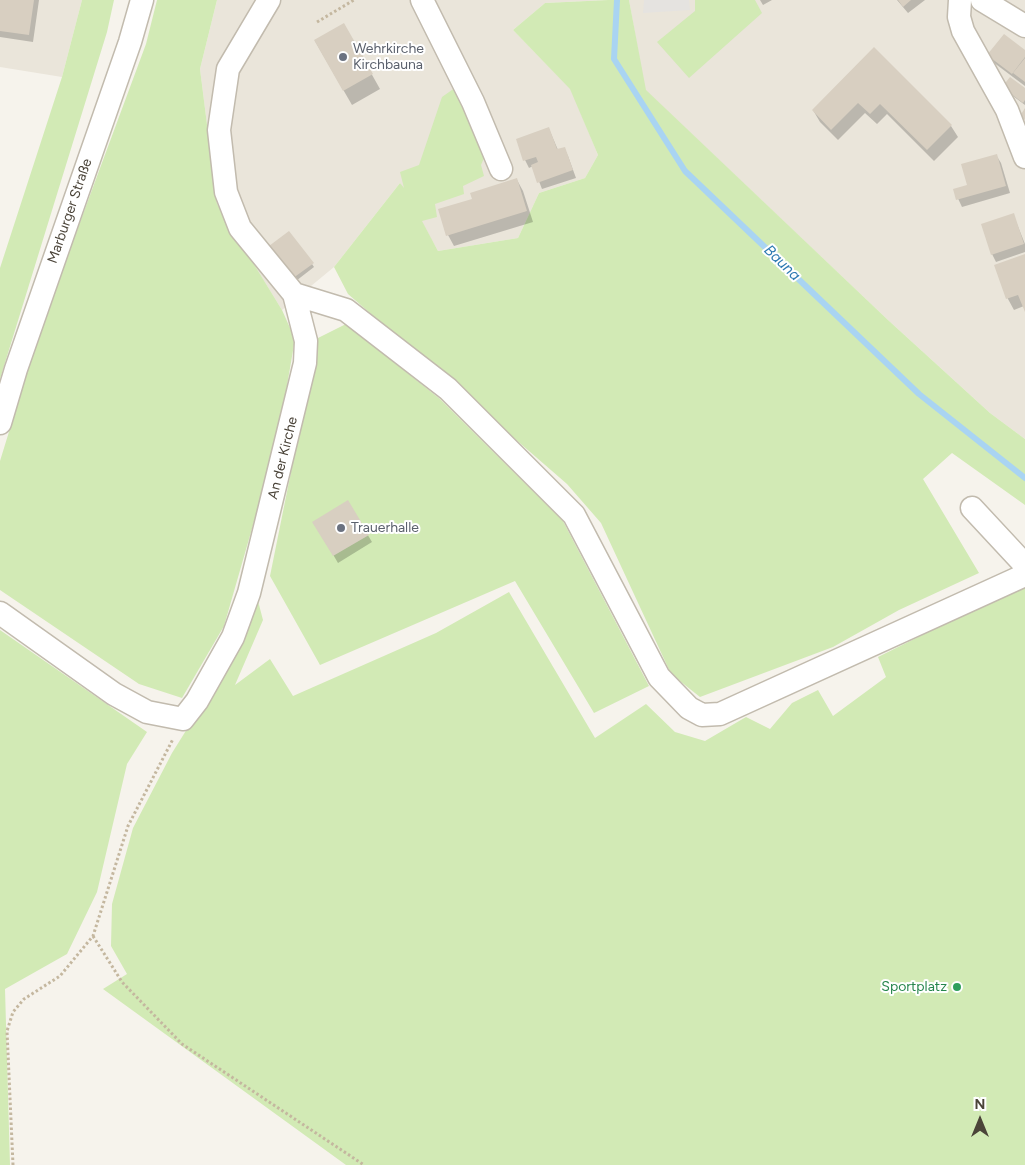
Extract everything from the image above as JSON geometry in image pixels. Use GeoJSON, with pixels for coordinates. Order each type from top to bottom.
{"type":"FeatureCollection","features":[{"type":"Feature","properties":{"kind":"street","name":"Marburger Straße"},"geometry":{"type":"LineString","coordinates":[[0,423],[16,369],[130,42],[142,0]]}},
{"type":"Feature","properties":{"kind":"street","name":"An der Kirche"},"geometry":{"type":"LineString","coordinates":[[183,719],[197,701],[233,637],[249,593],[305,363],[306,340],[294,294],[240,228],[226,192],[219,130],[228,69],[269,0]]}},
{"type":"Feature","properties":{"kind":"street"},"geometry":{"type":"LineString","coordinates":[[422,0],[473,102],[501,169]]}},
{"type":"Feature","properties":{"kind":"street"},"geometry":{"type":"LineString","coordinates":[[960,0],[960,18],[963,31],[1007,110],[1025,158]]}},
{"type":"Feature","properties":{"kind":"street"},"geometry":{"type":"LineString","coordinates":[[994,4],[1025,26]]}},
{"type":"Feature","properties":{"kind":"street"},"geometry":{"type":"LineString","coordinates":[[294,294],[346,310],[448,389],[574,515],[659,677],[689,708],[702,715],[720,714],[1025,575]]}},
{"type":"Feature","properties":{"kind":"street"},"geometry":{"type":"LineString","coordinates":[[972,508],[1025,565]]}},
{"type":"Feature","properties":{"kind":"street"},"geometry":{"type":"LineString","coordinates":[[0,613],[114,694],[147,712],[183,719]]}},
{"type":"Feature","properties":{"kind":"path"},"geometry":{"type":"LineString","coordinates":[[317,22],[354,0]]}},
{"type":"Feature","properties":{"kind":"path"},"geometry":{"type":"LineString","coordinates":[[13,1165],[7,1031],[12,1012],[24,999],[60,976],[93,936],[128,826],[183,719]]}},
{"type":"Feature","properties":{"kind":"path"},"geometry":{"type":"LineString","coordinates":[[93,936],[122,982],[182,1044],[364,1165]]}},
{"type":"Feature","properties":{"kind":"shaded area"},"geometry":{"type":"Polygon","coordinates":[[[0,0],[82,0],[62,77],[0,67],[0,0]]]}},
{"type":"Feature","properties":{"kind":"shaded area"},"geometry":{"type":"Polygon","coordinates":[[[217,0],[608,0],[545,3],[513,30],[571,89],[598,155],[585,178],[539,193],[518,238],[438,251],[400,183],[334,267],[282,310],[217,205],[200,69],[217,0]]]}},
{"type":"Feature","properties":{"kind":"shaded area"},"geometry":{"type":"Polygon","coordinates":[[[629,0],[1025,0],[1025,439],[990,413],[888,320],[645,90],[629,0]]]}},
{"type":"Feature","properties":{"kind":"shaded area"},"geometry":{"type":"Polygon","coordinates":[[[644,0],[689,0],[690,10],[643,13],[644,0]]]}},
{"type":"Feature","properties":{"kind":"green space"},"geometry":{"type":"Polygon","coordinates":[[[82,0],[114,0],[107,32],[0,379],[0,268],[62,77],[82,0]]]}},
{"type":"Feature","properties":{"kind":"green space"},"geometry":{"type":"Polygon","coordinates":[[[157,0],[217,0],[200,69],[217,204],[282,310],[295,339],[278,438],[224,626],[182,698],[139,684],[0,590],[0,461],[28,370],[66,260],[146,44],[157,0]]]}},
{"type":"Feature","properties":{"kind":"green space"},"geometry":{"type":"Polygon","coordinates":[[[629,0],[646,90],[888,320],[990,413],[1025,439],[1025,505],[952,453],[923,479],[979,573],[899,610],[833,647],[700,697],[671,674],[601,523],[567,484],[348,294],[334,267],[400,183],[404,188],[400,172],[419,165],[442,97],[459,85],[487,151],[481,165],[484,176],[463,186],[464,194],[435,204],[437,217],[422,221],[438,251],[518,238],[539,193],[585,178],[598,155],[570,89],[513,30],[545,3],[629,0]]]}},
{"type":"Feature","properties":{"kind":"green space"},"geometry":{"type":"Polygon","coordinates":[[[695,0],[755,0],[762,13],[689,78],[657,42],[695,11],[695,0]]]}},
{"type":"Feature","properties":{"kind":"green space"},"geometry":{"type":"Polygon","coordinates":[[[346,324],[440,399],[563,521],[649,686],[594,713],[515,581],[320,665],[270,576],[318,338],[346,324]]]}},
{"type":"Feature","properties":{"kind":"green space"},"geometry":{"type":"Polygon","coordinates":[[[1025,584],[1025,1165],[346,1165],[103,989],[127,974],[111,946],[112,904],[133,828],[172,753],[202,705],[258,601],[263,620],[235,685],[270,659],[293,696],[436,633],[509,592],[595,738],[646,704],[675,732],[705,741],[746,717],[770,729],[792,703],[818,690],[833,716],[886,677],[878,657],[1025,584]]]}},
{"type":"Feature","properties":{"kind":"green space"},"geometry":{"type":"Polygon","coordinates":[[[0,630],[147,732],[127,764],[97,892],[67,954],[5,989],[10,1165],[0,1165],[0,630]]]}},
{"type":"Feature","properties":{"kind":"building"},"geometry":{"type":"Polygon","coordinates":[[[0,0],[34,0],[29,35],[0,31],[0,0]]]}},
{"type":"Feature","properties":{"kind":"building"},"geometry":{"type":"Polygon","coordinates":[[[898,0],[911,0],[903,7],[898,0]]]}},
{"type":"Feature","properties":{"kind":"building","name":"Wehrkirche Kirchbauna"},"geometry":{"type":"Polygon","coordinates":[[[344,23],[373,74],[343,91],[314,40],[344,23]]]}},
{"type":"Feature","properties":{"kind":"building"},"geometry":{"type":"Polygon","coordinates":[[[1004,34],[1025,50],[1025,57],[1012,74],[987,55],[1004,34]]]}},
{"type":"Feature","properties":{"kind":"building"},"geometry":{"type":"Polygon","coordinates":[[[874,47],[952,125],[927,150],[880,104],[870,114],[858,103],[831,130],[812,110],[874,47]]]}},
{"type":"Feature","properties":{"kind":"building"},"geometry":{"type":"Polygon","coordinates":[[[1025,58],[1025,82],[1013,73],[1025,58]]]}},
{"type":"Feature","properties":{"kind":"building"},"geometry":{"type":"Polygon","coordinates":[[[1010,77],[1025,88],[1025,100],[1023,103],[1002,87],[1010,77]]]}},
{"type":"Feature","properties":{"kind":"building"},"geometry":{"type":"Polygon","coordinates":[[[1025,108],[1025,120],[1020,116],[1025,108]]]}},
{"type":"Feature","properties":{"kind":"building"},"geometry":{"type":"Polygon","coordinates":[[[549,127],[557,149],[565,147],[573,170],[537,183],[531,165],[538,162],[536,157],[523,161],[516,139],[549,127]]]}},
{"type":"Feature","properties":{"kind":"building"},"geometry":{"type":"Polygon","coordinates":[[[997,154],[1006,186],[956,200],[953,189],[967,185],[961,164],[997,154]]]}},
{"type":"Feature","properties":{"kind":"building"},"geometry":{"type":"Polygon","coordinates":[[[517,178],[527,211],[446,236],[438,209],[472,199],[470,193],[517,178]]]}},
{"type":"Feature","properties":{"kind":"building"},"geometry":{"type":"Polygon","coordinates":[[[1014,213],[1024,244],[991,255],[981,224],[1014,213]]]}},
{"type":"Feature","properties":{"kind":"building"},"geometry":{"type":"Polygon","coordinates":[[[289,231],[314,263],[289,281],[265,249],[289,231]]]}},
{"type":"Feature","properties":{"kind":"building"},"geometry":{"type":"Polygon","coordinates":[[[1025,254],[1025,312],[1018,295],[1006,299],[994,265],[1025,254]]]}},
{"type":"Feature","properties":{"kind":"building","name":"Trauerhalle"},"geometry":{"type":"Polygon","coordinates":[[[348,500],[369,535],[333,556],[312,522],[348,500]]]}},
{"type":"Feature","properties":{"kind":"waterway","name":"Bauna"},"geometry":{"type":"LineString","coordinates":[[617,0],[614,59],[685,171],[919,394],[1025,478]]}},
{"type":"Feature","properties":{"kind":"place","name":"Wehrkirche Kirchbauna"},"geometry":{"type":"Point","coordinates":[343,57]}},
{"type":"Feature","properties":{"kind":"place","name":"Trauerhalle"},"geometry":{"type":"Point","coordinates":[341,528]}},
{"type":"Feature","properties":{"kind":"place","name":"Sportplatz"},"geometry":{"type":"Point","coordinates":[957,987]}}]}
